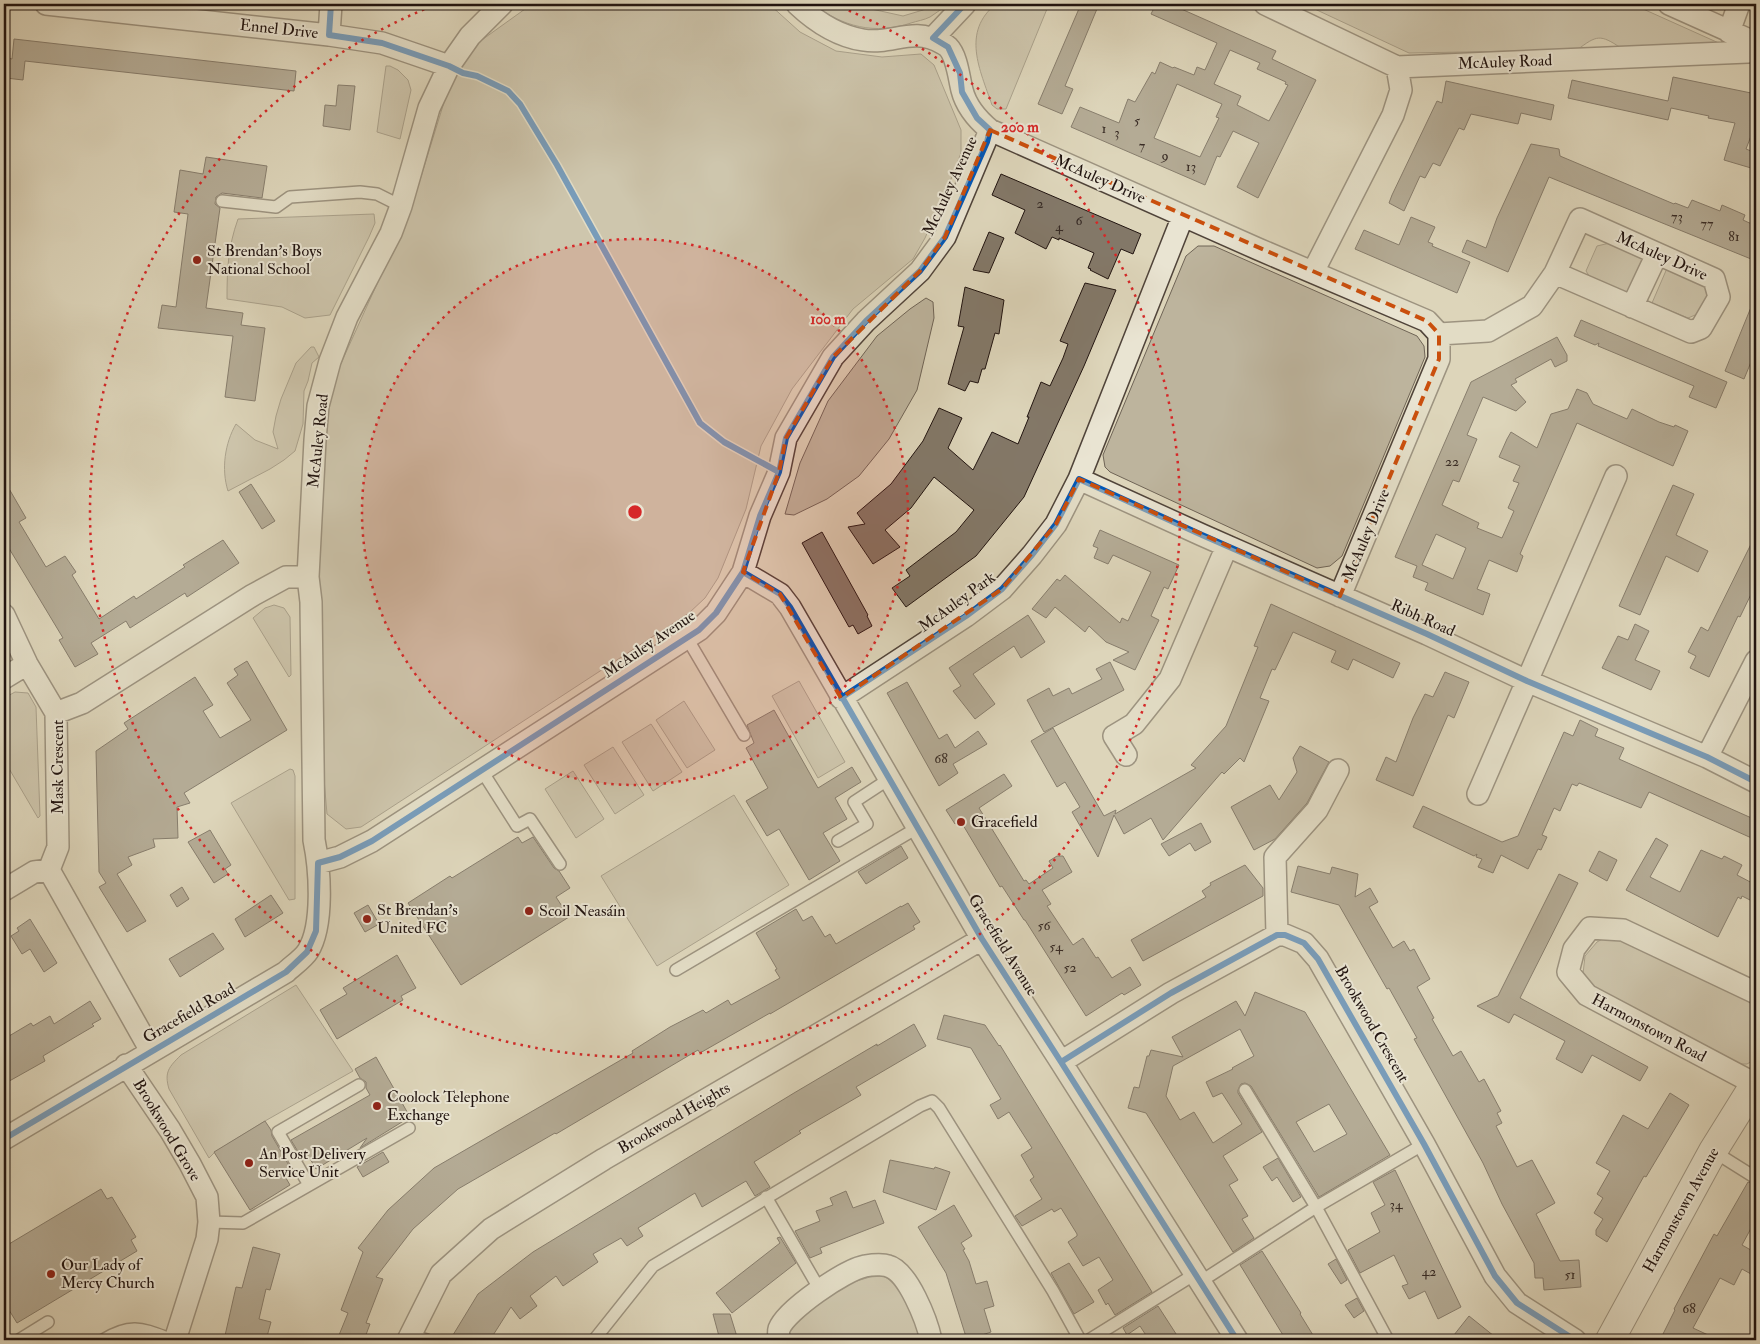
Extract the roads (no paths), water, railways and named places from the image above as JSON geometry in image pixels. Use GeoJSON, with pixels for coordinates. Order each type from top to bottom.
{"type":"FeatureCollection","features":[{"type":"Feature","properties":{"kind":"street","name":"Ennel Drive"},"geometry":{"type":"LineString","coordinates":[[46,4],[328,35],[382,43],[449,66]]}},
{"type":"Feature","properties":{"kind":"street"},"geometry":{"type":"LineString","coordinates":[[328,35],[331,4]]}},
{"type":"Feature","properties":{"kind":"street","name":"McAuley Road"},"geometry":{"type":"LineString","coordinates":[[318,863],[314,840],[311,602],[308,577],[318,406],[330,361],[347,317],[392,233],[429,108],[449,66],[470,36],[502,4]]}},
{"type":"Feature","properties":{"kind":"street"},"geometry":{"type":"LineString","coordinates":[[797,4],[826,26],[845,36],[865,40],[887,40],[917,34],[933,38],[965,4]]}},
{"type":"Feature","properties":{"kind":"street","name":"McAuley Road"},"geometry":{"type":"LineString","coordinates":[[1265,4],[1397,67],[1748,52],[1756,43]]}},
{"type":"Feature","properties":{"kind":"street"},"geometry":{"type":"LineString","coordinates":[[1669,4],[1756,43]]}},
{"type":"Feature","properties":{"kind":"street"},"geometry":{"type":"LineString","coordinates":[[1729,32],[1738,4]]}},
{"type":"Feature","properties":{"kind":"street","name":"McAuley Drive"},"geometry":{"type":"LineString","coordinates":[[933,38],[948,47],[960,73],[962,92],[977,118],[990,130],[1427,321],[1439,334],[1440,359],[1340,596]]}},
{"type":"Feature","properties":{"kind":"street"},"geometry":{"type":"LineString","coordinates":[[1313,272],[1392,115],[1401,90],[1397,67]]}},
{"type":"Feature","properties":{"kind":"street","name":"McAuley Avenue"},"geometry":{"type":"LineString","coordinates":[[318,863],[340,857],[372,841],[687,638],[699,630],[716,612],[743,572],[760,516],[779,472],[786,438],[833,357],[866,321],[920,271],[945,237],[990,130]]}},
{"type":"Feature","properties":{"kind":"street","name":"McAuley Park"},"geometry":{"type":"LineString","coordinates":[[841,698],[966,616],[1002,589],[1056,524],[1079,478],[1184,216]]}},
{"type":"Feature","properties":{"kind":"street","name":"McAuley Drive"},"geometry":{"type":"LineString","coordinates":[[1439,334],[1488,331],[1532,306],[1554,273],[1580,219],[1714,279],[1719,297],[1701,328],[1691,332],[1554,273]]}},
{"type":"Feature","properties":{"kind":"street"},"geometry":{"type":"LineString","coordinates":[[1632,307],[1657,254]]}},
{"type":"Feature","properties":{"kind":"street"},"geometry":{"type":"LineString","coordinates":[[1478,794],[1616,476]]}},
{"type":"Feature","properties":{"kind":"street","name":"Ribh Road"},"geometry":{"type":"LineString","coordinates":[[1079,478],[1227,546],[1427,634],[1527,681],[1707,757],[1756,782]]}},
{"type":"Feature","properties":{"kind":"street"},"geometry":{"type":"LineString","coordinates":[[1126,755],[1114,736],[1134,724],[1170,679],[1227,546]]}},
{"type":"Feature","properties":{"kind":"street","name":"Gracefield Avenue"},"geometry":{"type":"LineString","coordinates":[[743,572],[780,594],[790,608],[982,938],[1237,1340]]}},
{"type":"Feature","properties":{"kind":"street","name":"Mask Crescent"},"geometry":{"type":"LineString","coordinates":[[49,870],[58,847],[56,713],[82,703],[253,595],[286,577],[308,577]]}},
{"type":"Feature","properties":{"kind":"street"},"geometry":{"type":"LineString","coordinates":[[4,615],[28,664],[56,713]]}},
{"type":"Feature","properties":{"kind":"street"},"geometry":{"type":"LineString","coordinates":[[1707,757],[1756,661]]}},
{"type":"Feature","properties":{"kind":"street"},"geometry":{"type":"LineString","coordinates":[[4,678],[28,664]]}},
{"type":"Feature","properties":{"kind":"street"},"geometry":{"type":"LineString","coordinates":[[1061,1062],[1171,993],[1277,935],[1275,857],[1317,810],[1338,770]]}},
{"type":"Feature","properties":{"kind":"street","name":"Gracefield Road"},"geometry":{"type":"LineString","coordinates":[[4,1139],[126,1065],[286,972],[307,952],[316,931],[318,863]]}},
{"type":"Feature","properties":{"kind":"street"},"geometry":{"type":"LineString","coordinates":[[4,890],[34,872],[49,870],[151,1051]]}},
{"type":"Feature","properties":{"kind":"street","name":"Harmonstown Road"},"geometry":{"type":"LineString","coordinates":[[1756,993],[1623,930],[1590,928],[1574,949],[1568,972],[1587,995],[1756,1083]]}},
{"type":"Feature","properties":{"kind":"street","name":"Brookwood Crescent"},"geometry":{"type":"LineString","coordinates":[[1277,935],[1285,935],[1304,943],[1318,959],[1424,1144],[1495,1276],[1518,1303],[1575,1340]]}},
{"type":"Feature","properties":{"kind":"street","name":"Brookwood Heights"},"geometry":{"type":"LineString","coordinates":[[415,1338],[441,1274],[491,1229],[625,1146],[982,938]]}},
{"type":"Feature","properties":{"kind":"street","name":"Brookwood Grove"},"geometry":{"type":"LineString","coordinates":[[126,1065],[170,1130],[207,1197],[207,1239],[174,1340]]}},
{"type":"Feature","properties":{"kind":"street","name":"Harmonstown Avenue"},"geometry":{"type":"LineString","coordinates":[[1610,1340],[1713,1151],[1756,1083]]}},
{"type":"Feature","properties":{"kind":"street"},"geometry":{"type":"LineString","coordinates":[[779,1340],[778,1330],[789,1314],[820,1290],[864,1266],[889,1266],[906,1278],[928,1326],[931,1340]]}},
{"type":"Feature","properties":{"kind":"lane"},"geometry":{"type":"LineString","coordinates":[[222,201],[276,207],[290,197],[360,192],[377,194],[401,206]]}},
{"type":"Feature","properties":{"kind":"lane"},"geometry":{"type":"LineString","coordinates":[[687,638],[744,735]]}},
{"type":"Feature","properties":{"kind":"lane"},"geometry":{"type":"LineString","coordinates":[[482,771],[517,826],[530,819],[560,864]]}},
{"type":"Feature","properties":{"kind":"lane"},"geometry":{"type":"LineString","coordinates":[[838,841],[867,824],[854,802],[889,779]]}},
{"type":"Feature","properties":{"kind":"lane"},"geometry":{"type":"LineString","coordinates":[[676,970],[917,828]]}},
{"type":"Feature","properties":{"kind":"lane"},"geometry":{"type":"LineString","coordinates":[[309,1185],[278,1132],[359,1085]]}},
{"type":"Feature","properties":{"kind":"lane"},"geometry":{"type":"LineString","coordinates":[[1244,1090],[1316,1207],[1388,1340]]}},
{"type":"Feature","properties":{"kind":"lane"},"geometry":{"type":"LineString","coordinates":[[594,1340],[653,1266],[766,1197],[920,1106],[932,1101],[939,1108],[1053,1291],[1080,1340]]}},
{"type":"Feature","properties":{"kind":"lane"},"geometry":{"type":"LineString","coordinates":[[208,1222],[243,1223],[409,1128]]}},
{"type":"Feature","properties":{"kind":"lane"},"geometry":{"type":"LineString","coordinates":[[1089,1340],[1198,1278],[1424,1144]]}},
{"type":"Feature","properties":{"kind":"lane"},"geometry":{"type":"LineString","coordinates":[[1713,1151],[1756,1178]]}},
{"type":"Feature","properties":{"kind":"lane"},"geometry":{"type":"LineString","coordinates":[[766,1197],[820,1290]]}},
{"type":"Feature","properties":{"kind":"lane"},"geometry":{"type":"LineString","coordinates":[[19,1340],[48,1322]]}},
{"type":"Feature","properties":{"kind":"lane"},"geometry":{"type":"LineString","coordinates":[[103,1340],[118,1331],[130,1329],[145,1330],[174,1340]]}},
{"type":"Feature","properties":{"kind":"place","name":"St Brendan's Boys National School"},"geometry":{"type":"Point","coordinates":[197,260]}},
{"type":"Feature","properties":{"kind":"place","name":"Gracefield"},"geometry":{"type":"Point","coordinates":[961,822]}},
{"type":"Feature","properties":{"kind":"place","name":"Scoil Neasáin"},"geometry":{"type":"Point","coordinates":[529,911]}},
{"type":"Feature","properties":{"kind":"place","name":"St Brendan's United FC"},"geometry":{"type":"Point","coordinates":[367,919]}},
{"type":"Feature","properties":{"kind":"place","name":"Coolock Telephone Exchange"},"geometry":{"type":"Point","coordinates":[377,1106]}},
{"type":"Feature","properties":{"kind":"place","name":"An Post Delivery Service Unit"},"geometry":{"type":"Point","coordinates":[249,1163]}},
{"type":"Feature","properties":{"kind":"place","name":"Our Lady of Mercy Church"},"geometry":{"type":"Point","coordinates":[51,1274]}}]}
